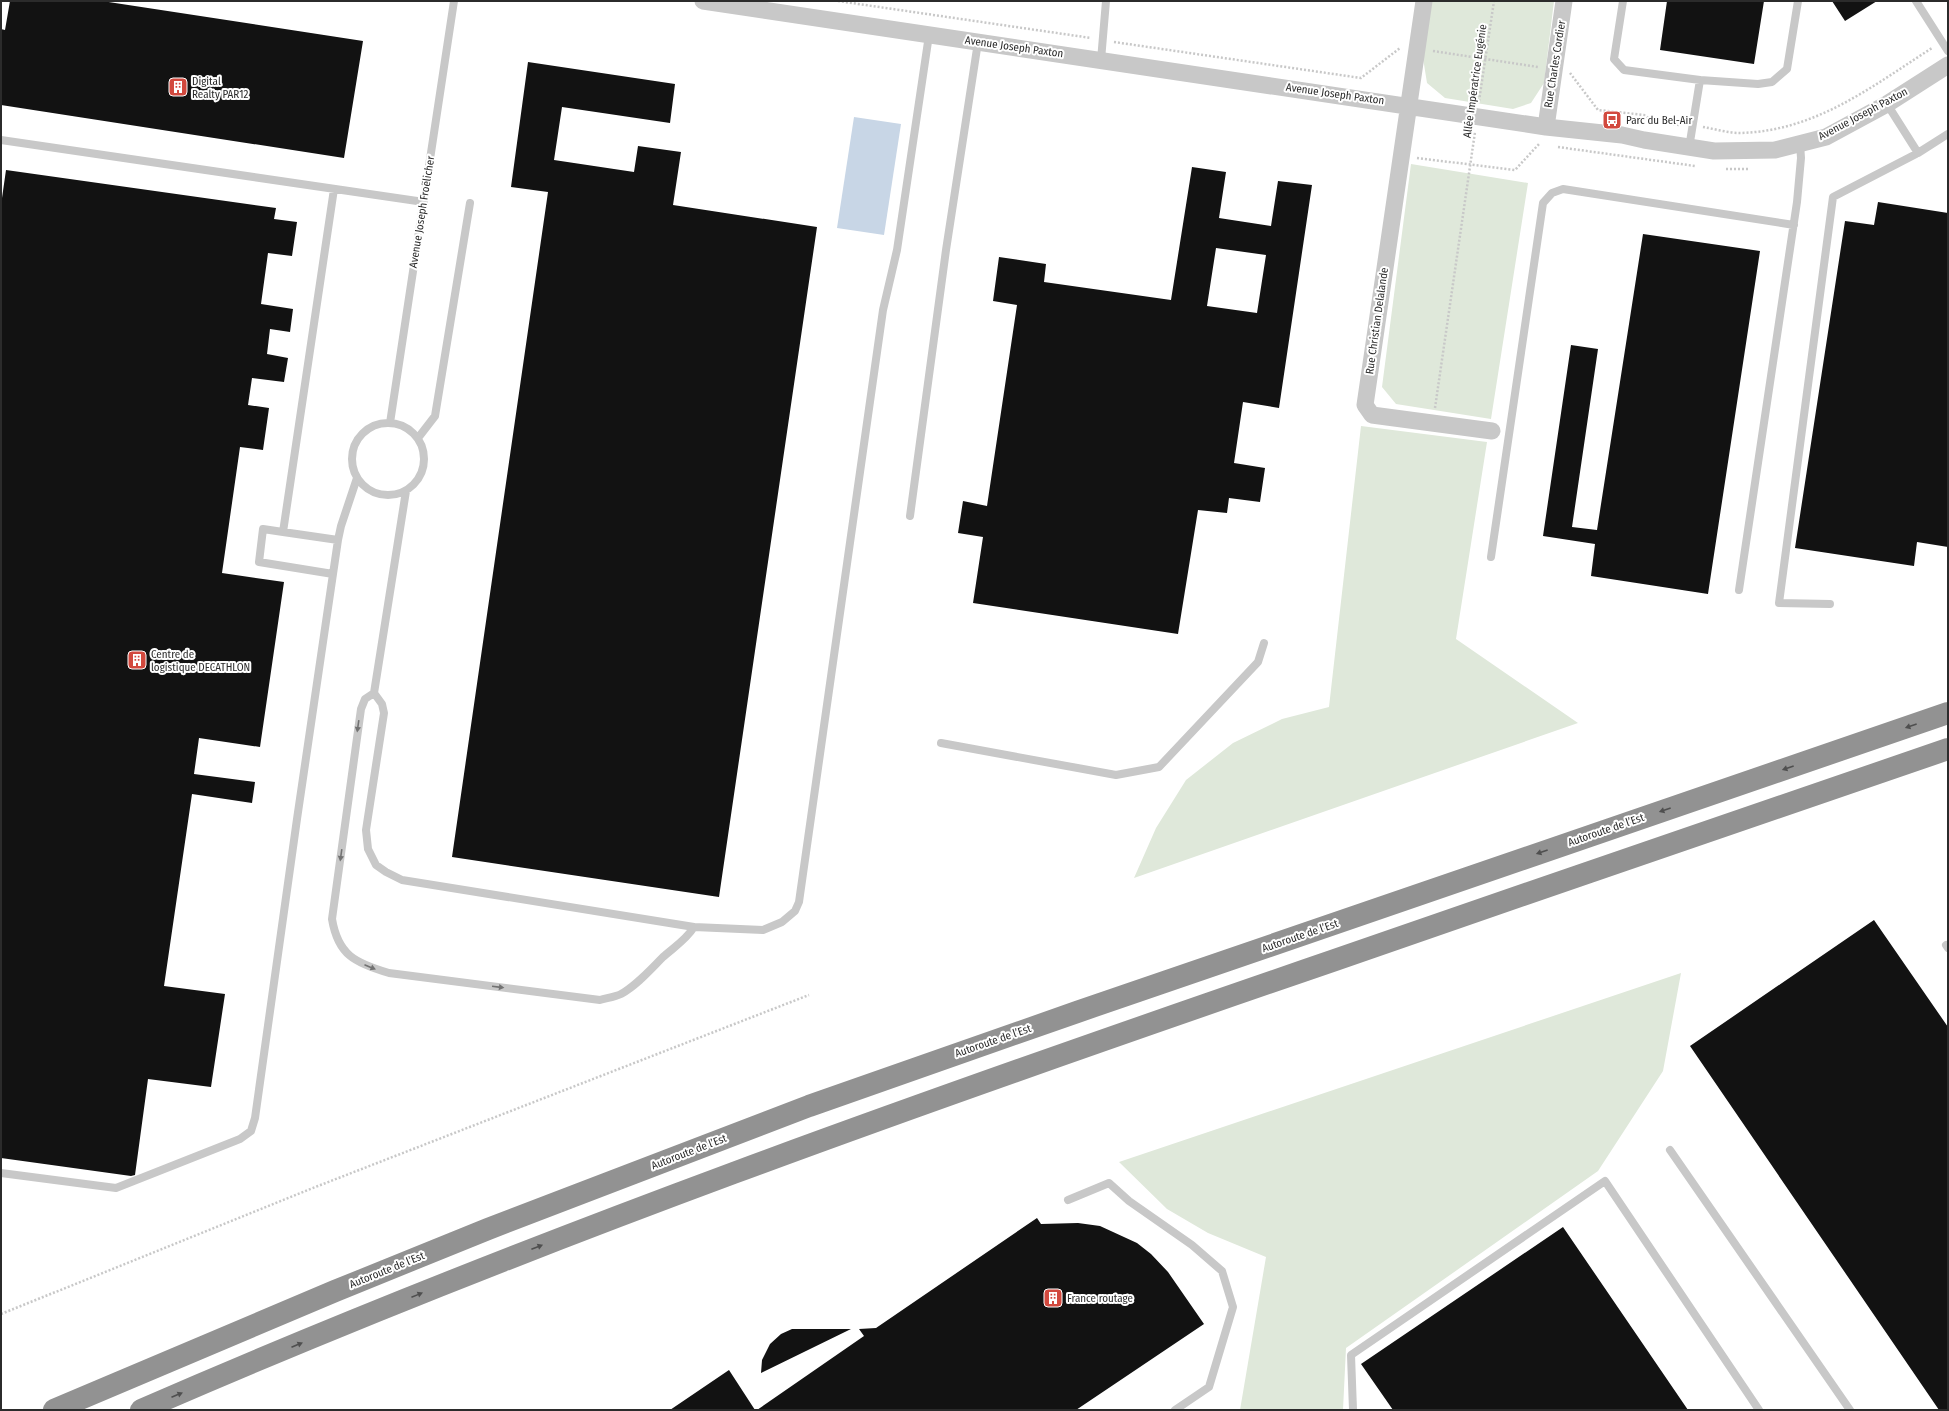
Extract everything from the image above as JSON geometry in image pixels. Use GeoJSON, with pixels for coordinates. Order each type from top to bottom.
{"type":"FeatureCollection","features":[{"type":"Feature","properties":{"kind":"highway","name":"Autoroute de l’Est"},"geometry":{"type":"LineString","coordinates":[[54,1410],[349,1285],[809,1106],[1077,1012],[1948,713]]}},
{"type":"Feature","properties":{"kind":"highway"},"geometry":{"type":"LineString","coordinates":[[141,1410],[536,1247],[817,1141],[1097,1041],[1948,749]]}},
{"type":"Feature","properties":{"kind":"street","name":"Avenue Joseph Paxton"},"geometry":{"type":"LineString","coordinates":[[703,1],[1409,105],[1546,127],[1622,135],[1689,148],[1714,151],[1775,150],[1826,137],[1887,104],[1948,65]]}},
{"type":"Feature","properties":{"kind":"street"},"geometry":{"type":"LineString","coordinates":[[1409,105],[1424,1]]}},
{"type":"Feature","properties":{"kind":"street","name":"Rue Charles Cordier"},"geometry":{"type":"LineString","coordinates":[[1546,127],[1564,1]]}},
{"type":"Feature","properties":{"kind":"street","name":"Rue Christian Delalande"},"geometry":{"type":"LineString","coordinates":[[1409,105],[1365,405],[1372,415],[1492,431]]}},
{"type":"Feature","properties":{"kind":"lane","name":"Avenue Joseph Froëlicher"},"geometry":{"type":"LineString","coordinates":[[390,423],[454,1]]}},
{"type":"Feature","properties":{"kind":"lane"},"geometry":{"type":"LineString","coordinates":[[1101,60],[1106,1]]}},
{"type":"Feature","properties":{"kind":"lane"},"geometry":{"type":"LineString","coordinates":[[1622,1],[1614,59],[1624,70],[1700,80],[1758,84],[1772,82],[1782,75],[1787,69],[1798,1]]}},
{"type":"Feature","properties":{"kind":"lane"},"geometry":{"type":"LineString","coordinates":[[1916,1],[1948,51]]}},
{"type":"Feature","properties":{"kind":"lane"},"geometry":{"type":"LineString","coordinates":[[406,491],[374,693],[382,704],[384,713],[366,830],[368,849],[376,865],[402,880],[422,884],[532,899],[694,927],[763,930],[782,922],[794,912],[799,902],[882,318],[897,250],[929,35]]}},
{"type":"Feature","properties":{"kind":"lane"},"geometry":{"type":"LineString","coordinates":[[910,516],[946,250],[978,42]]}},
{"type":"Feature","properties":{"kind":"lane"},"geometry":{"type":"LineString","coordinates":[[1689,148],[1700,80]]}},
{"type":"Feature","properties":{"kind":"lane"},"geometry":{"type":"LineString","coordinates":[[1887,104],[1918,153]]}},
{"type":"Feature","properties":{"kind":"lane"},"geometry":{"type":"LineString","coordinates":[[1830,604],[1779,603],[1833,197],[1918,153],[1948,134]]}},
{"type":"Feature","properties":{"kind":"lane"},"geometry":{"type":"LineString","coordinates":[[1,140],[424,202]]}},
{"type":"Feature","properties":{"kind":"lane"},"geometry":{"type":"LineString","coordinates":[[1739,590],[1794,225],[1802,158],[1800,144]]}},
{"type":"Feature","properties":{"kind":"lane"},"geometry":{"type":"LineString","coordinates":[[283,532],[334,188]]}},
{"type":"Feature","properties":{"kind":"lane"},"geometry":{"type":"LineString","coordinates":[[1491,557],[1543,203],[1552,193],[1563,189],[1794,225]]}},
{"type":"Feature","properties":{"kind":"lane"},"geometry":{"type":"LineString","coordinates":[[418,438],[435,416],[470,203]]}},
{"type":"Feature","properties":{"kind":"lane"},"geometry":{"type":"LineString","coordinates":[[390,423],[405,428],[418,438],[423,449],[424,461],[422,473],[416,483],[406,491],[396,495],[384,496],[374,493],[364,487],[357,478],[352,468],[354,446],[360,436],[368,428],[379,424],[390,423]]}},
{"type":"Feature","properties":{"kind":"lane"},"geometry":{"type":"LineString","coordinates":[[1492,431],[1509,434]]}},
{"type":"Feature","properties":{"kind":"lane"},"geometry":{"type":"LineString","coordinates":[[1,1173],[116,1188],[240,1139],[251,1131],[255,1118],[260,1088],[296,819],[338,540],[341,526],[357,478]]}},
{"type":"Feature","properties":{"kind":"lane"},"geometry":{"type":"LineString","coordinates":[[333,574],[259,562],[263,529],[338,540]]}},
{"type":"Feature","properties":{"kind":"lane"},"geometry":{"type":"LineString","coordinates":[[941,743],[1116,775],[1159,767],[1258,662],[1264,643]]}},
{"type":"Feature","properties":{"kind":"lane"},"geometry":{"type":"LineString","coordinates":[[374,693],[365,699],[361,709],[332,919],[335,934],[341,947],[353,958],[370,968],[389,973],[600,1000],[620,994],[640,980],[664,956],[680,944],[694,927]]}},
{"type":"Feature","properties":{"kind":"lane"},"geometry":{"type":"LineString","coordinates":[[1670,1150],[1850,1410]]}},
{"type":"Feature","properties":{"kind":"lane"},"geometry":{"type":"LineString","coordinates":[[1353,1410],[1351,1355],[1605,1182],[1758,1410]]}},
{"type":"Feature","properties":{"kind":"lane"},"geometry":{"type":"LineString","coordinates":[[1068,1200],[1109,1183],[1129,1201],[1192,1246],[1222,1271],[1233,1307],[1209,1387],[1175,1410]]}},
{"type":"Feature","properties":{"kind":"path"},"geometry":{"type":"LineString","coordinates":[[838,1],[1361,78],[1400,48],[1417,49],[1570,72],[1598,110],[1644,115],[1655,122],[1738,133],[1776,130],[1820,116],[1853,98],[1942,42]]}},
{"type":"Feature","properties":{"kind":"path","name":"Allée Impératrice Eugénie"},"geometry":{"type":"LineString","coordinates":[[1433,423],[1494,1]]}},
{"type":"Feature","properties":{"kind":"path"},"geometry":{"type":"LineString","coordinates":[[1,1314],[318,1186],[809,995]]}},
{"type":"Feature","properties":{"kind":"shaded area"},"geometry":{"type":"Polygon","coordinates":[[[1432,1],[1554,1],[1544,83],[1531,103],[1513,109],[1445,98],[1427,83],[1423,58],[1432,1]]]}},
{"type":"Feature","properties":{"kind":"shaded area"},"geometry":{"type":"Polygon","coordinates":[[[1411,164],[1528,183],[1491,419],[1396,404],[1382,387],[1411,164]]]}},
{"type":"Feature","properties":{"kind":"shaded area"},"geometry":{"type":"Polygon","coordinates":[[[1361,426],[1487,442],[1456,639],[1578,723],[1134,878],[1156,828],[1186,780],[1233,743],[1282,719],[1329,707],[1361,426]]]}},
{"type":"Feature","properties":{"kind":"shaded area"},"geometry":{"type":"Polygon","coordinates":[[[1681,973],[1663,1071],[1598,1171],[1346,1348],[1343,1410],[1240,1410],[1266,1257],[1208,1233],[1167,1209],[1119,1162],[1681,973]]]}},
{"type":"Feature","properties":{"kind":"water"},"geometry":{"type":"Polygon","coordinates":[[[854,117],[901,124],[884,235],[837,228],[854,117]]]}},
{"type":"Feature","properties":{"kind":"building","name":"Digital Realty PAR12"},"geometry":{"type":"Polygon","coordinates":[[[10,1],[102,1],[363,41],[344,158],[1,105],[1,29],[5,30],[10,1]]]}},
{"type":"Feature","properties":{"kind":"building"},"geometry":{"type":"Polygon","coordinates":[[[1667,1],[1764,1],[1754,64],[1660,50],[1667,1]]]}},
{"type":"Feature","properties":{"kind":"building"},"geometry":{"type":"Polygon","coordinates":[[[1832,1],[1877,1],[1845,21],[1832,1]]]}},
{"type":"Feature","properties":{"kind":"building"},"geometry":{"type":"Polygon","coordinates":[[[528,62],[675,84],[670,123],[562,107],[554,160],[634,172],[638,146],[681,152],[673,205],[817,227],[719,897],[452,857],[548,192],[511,187],[528,62]]]}},
{"type":"Feature","properties":{"kind":"building"},"geometry":{"type":"Polygon","coordinates":[[[1192,167],[1226,172],[1219,218],[1271,226],[1278,181],[1312,185],[1279,408],[1243,402],[1234,463],[1265,468],[1260,502],[1229,498],[1227,513],[1198,510],[1178,634],[973,603],[983,537],[958,533],[963,501],[987,506],[1017,305],[993,301],[999,257],[1046,264],[1044,282],[1171,300],[1192,167]],[[1216,248],[1207,306],[1257,313],[1266,255],[1216,248]]]}},
{"type":"Feature","properties":{"kind":"building","name":"Centre de logistique DECATHLON"},"geometry":{"type":"Polygon","coordinates":[[[6,170],[276,208],[274,219],[297,222],[292,256],[268,253],[261,304],[293,309],[290,332],[270,329],[267,354],[288,358],[284,382],[252,378],[248,405],[269,408],[263,450],[240,447],[222,573],[284,582],[260,747],[199,738],[194,774],[255,782],[252,803],[192,794],[164,986],[225,994],[211,1087],[148,1079],[135,1175],[131,1176],[1,1158],[1,205],[6,170]]]}},
{"type":"Feature","properties":{"kind":"building"},"geometry":{"type":"Polygon","coordinates":[[[1878,202],[1948,213],[1948,547],[1917,542],[1914,566],[1795,548],[1845,221],[1874,225],[1878,202]]]}},
{"type":"Feature","properties":{"kind":"building"},"geometry":{"type":"Polygon","coordinates":[[[1643,234],[1760,251],[1708,594],[1591,576],[1595,544],[1543,536],[1571,345],[1598,349],[1572,527],[1597,530],[1643,234]]]}},
{"type":"Feature","properties":{"kind":"building"},"geometry":{"type":"Polygon","coordinates":[[[1874,920],[1948,1027],[1948,1410],[1939,1410],[1690,1046],[1874,920]]]}},
{"type":"Feature","properties":{"kind":"building","name":"France routage"},"geometry":{"type":"Polygon","coordinates":[[[1037,1218],[1041,1224],[1078,1223],[1100,1226],[1137,1243],[1151,1254],[1168,1272],[1204,1324],[1076,1410],[757,1410],[864,1336],[859,1329],[876,1328],[1037,1218]]]}},
{"type":"Feature","properties":{"kind":"building"},"geometry":{"type":"Polygon","coordinates":[[[1563,1227],[1688,1410],[1393,1410],[1361,1364],[1563,1227]]]}},
{"type":"Feature","properties":{"kind":"building"},"geometry":{"type":"Polygon","coordinates":[[[792,1329],[851,1329],[761,1373],[762,1360],[770,1344],[781,1334],[792,1329]]]}},
{"type":"Feature","properties":{"kind":"building"},"geometry":{"type":"Polygon","coordinates":[[[729,1370],[755,1410],[670,1410],[729,1370]]]}},
{"type":"Feature","properties":{"kind":"place","name":"Digital Realty PAR12"},"geometry":{"type":"Point","coordinates":[178,87]}},
{"type":"Feature","properties":{"kind":"place","name":"Parc du Bel-Air"},"geometry":{"type":"Point","coordinates":[1612,120]}},
{"type":"Feature","properties":{"kind":"place","name":"Centre de logistique DECATHLON"},"geometry":{"type":"Point","coordinates":[137,660]}},
{"type":"Feature","properties":{"kind":"place","name":"France routage"},"geometry":{"type":"Point","coordinates":[1053,1298]}}]}
